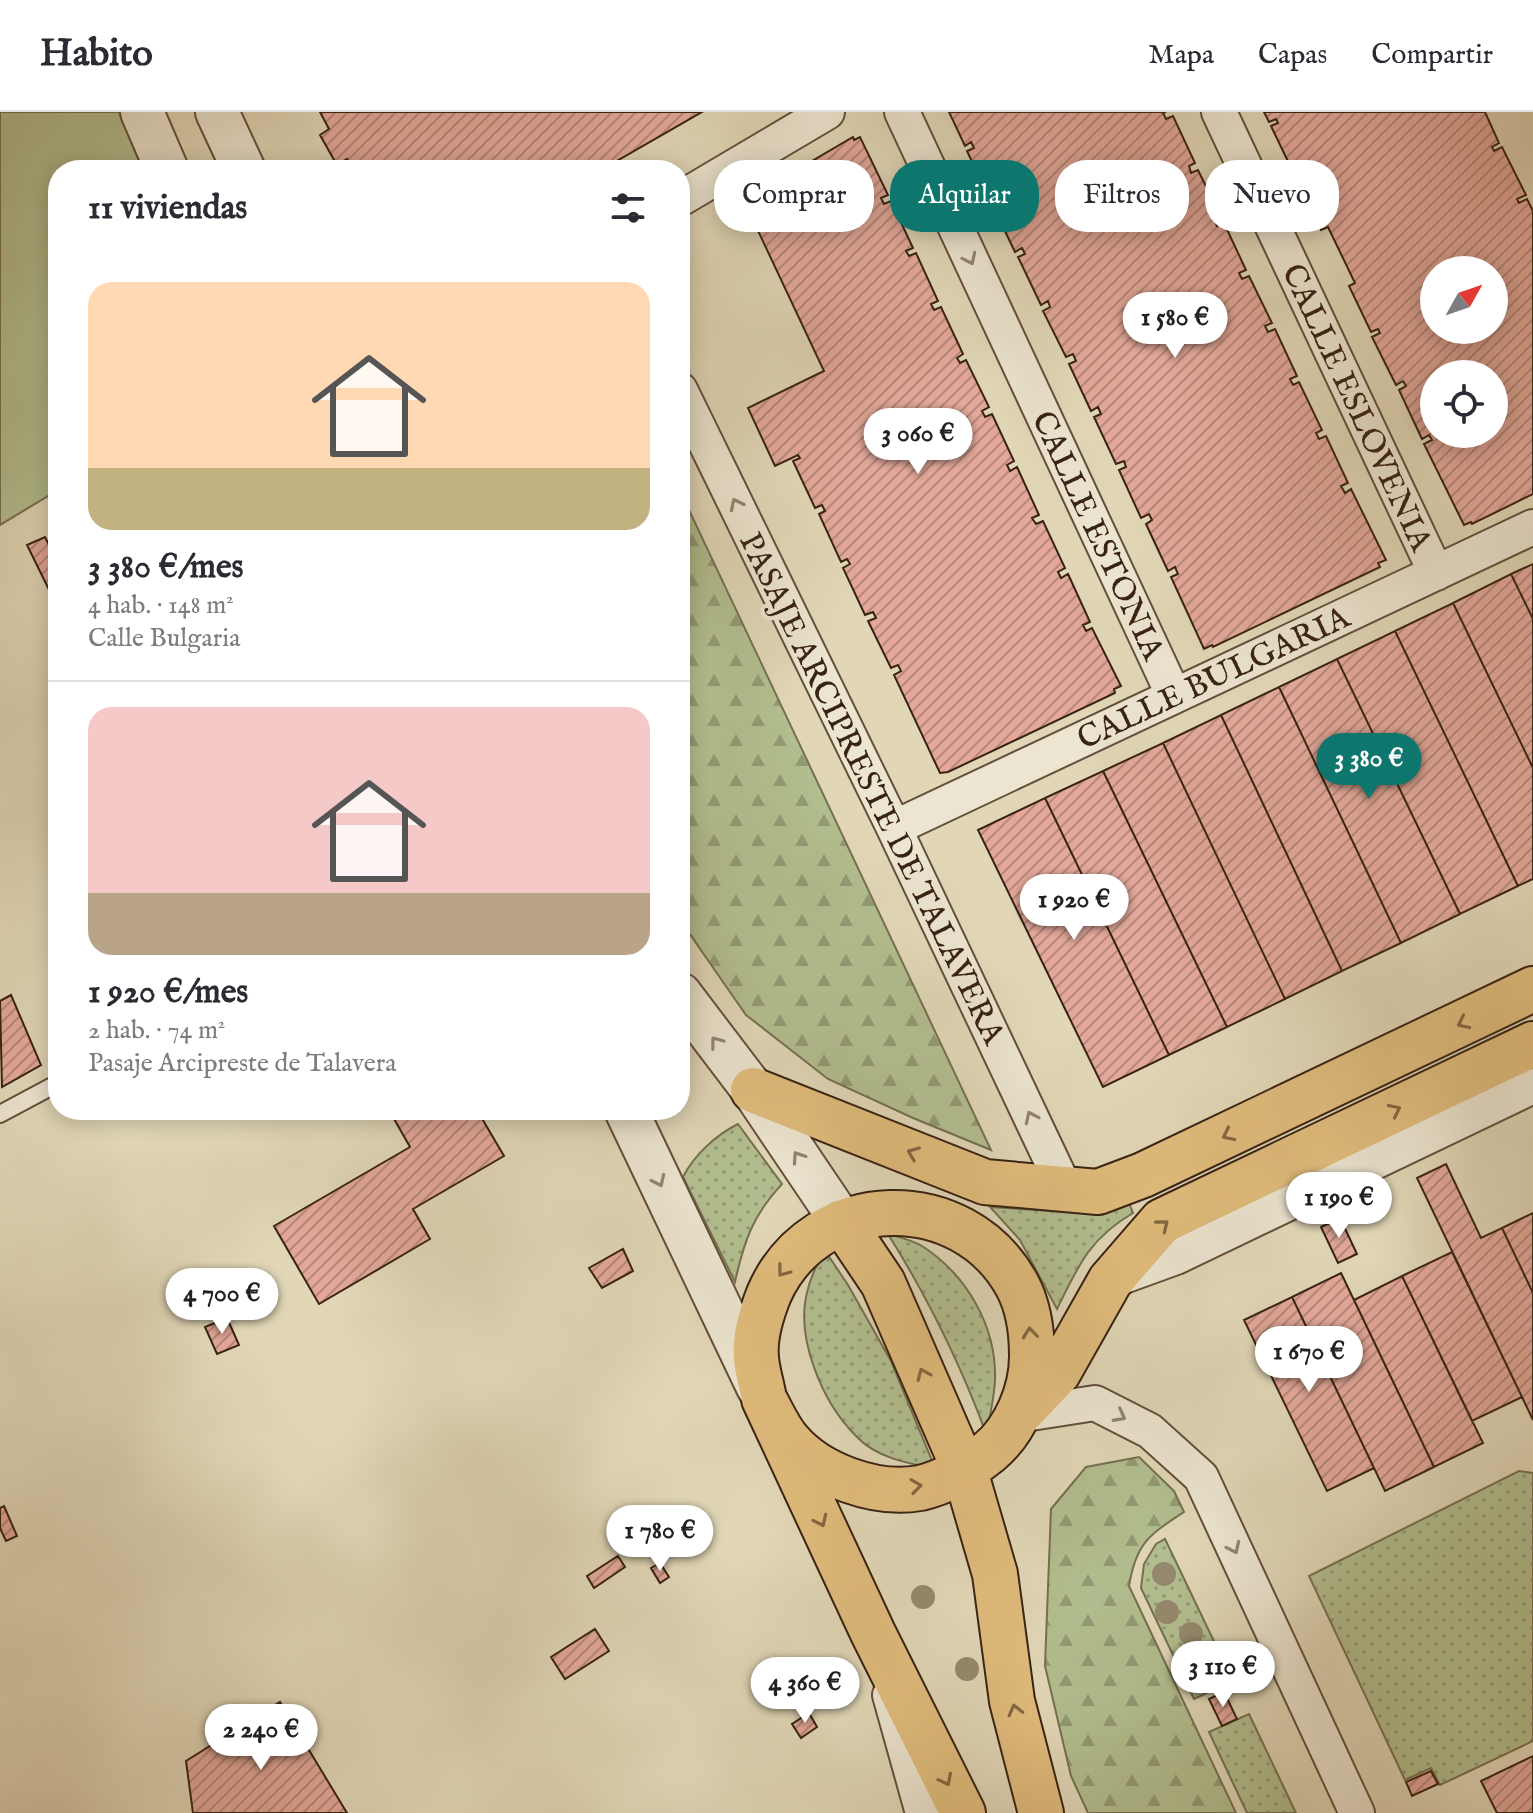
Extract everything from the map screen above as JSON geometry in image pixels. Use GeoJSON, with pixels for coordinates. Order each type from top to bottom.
{"type":"FeatureCollection","features":[{"type":"Feature","properties":{"kind":"main road"},"geometry":{"type":"LineString","coordinates":[[753,1090],[985,1182],[1098,1192],[1143,1175],[1533,989]]}},
{"type":"Feature","properties":{"kind":"main road"},"geometry":{"type":"LineString","coordinates":[[764,1399],[789,1441],[826,1472],[872,1488],[920,1488],[965,1471],[996,1446],[1018,1415],[1058,1373],[1110,1281],[1162,1221],[1533,1044]]}},
{"type":"Feature","properties":{"kind":"main road"},"geometry":{"type":"LineString","coordinates":[[911,1212],[985,1182]]}},
{"type":"Feature","properties":{"kind":"main road"},"geometry":{"type":"LineString","coordinates":[[963,1813],[873,1633],[764,1399],[756,1358],[760,1315],[777,1276],[805,1244],[842,1222],[876,1212],[911,1212],[954,1225],[990,1250],[1017,1286],[1031,1328],[1032,1372],[1018,1415]]}},
{"type":"Feature","properties":{"kind":"main road"},"geometry":{"type":"LineString","coordinates":[[842,1222],[883,1283],[965,1471],[995,1574],[1012,1701],[1041,1813]]}},
{"type":"Feature","properties":{"kind":"street"},"geometry":{"type":"LineString","coordinates":[[142,112],[163,160]]}},
{"type":"Feature","properties":{"kind":"street"},"geometry":{"type":"LineString","coordinates":[[217,112],[239,160]]}},
{"type":"Feature","properties":{"kind":"street"},"geometry":{"type":"LineString","coordinates":[[690,193],[827,112]]}},
{"type":"Feature","properties":{"kind":"street","name":"CALLE ESTONIA"},"geometry":{"type":"LineString","coordinates":[[902,112],[1174,696]]}},
{"type":"Feature","properties":{"kind":"street","name":"CALLE ESLOVENIA"},"geometry":{"type":"LineString","coordinates":[[1219,112],[1436,573]]}},
{"type":"Feature","properties":{"kind":"street","name":"PASAJE ARCIPRESTE DE TALAVERA"},"geometry":{"type":"LineString","coordinates":[[690,410],[894,828],[1064,1187]]}},
{"type":"Feature","properties":{"kind":"street","name":"CALLE BULGARIA"},"geometry":{"type":"LineString","coordinates":[[894,828],[1533,527]]}},
{"type":"Feature","properties":{"kind":"street"},"geometry":{"type":"LineString","coordinates":[[690,1007],[753,1090],[842,1222]]}},
{"type":"Feature","properties":{"kind":"street"},"geometry":{"type":"LineString","coordinates":[[1110,1281],[1176,1257],[1533,1086]]}},
{"type":"Feature","properties":{"kind":"street"},"geometry":{"type":"LineString","coordinates":[[631,1120],[764,1399]]}},
{"type":"Feature","properties":{"kind":"street"},"geometry":{"type":"LineString","coordinates":[[1018,1415],[1095,1403],[1150,1431],[1201,1477],[1357,1813]]}},
{"type":"Feature","properties":{"kind":"street"},"geometry":{"type":"LineString","coordinates":[[873,1633],[923,1813]]}},
{"type":"Feature","properties":{"kind":"lane"},"geometry":{"type":"LineString","coordinates":[[0,1114],[48,1088]]}},
{"type":"Feature","properties":{"kind":"green space"},"geometry":{"type":"Polygon","coordinates":[[[0,112],[119,112],[139,160],[48,160],[48,496],[0,525],[0,112]]]}},
{"type":"Feature","properties":{"kind":"green space"},"geometry":{"type":"Polygon","coordinates":[[[690,512],[991,1150],[828,1079],[746,1015],[690,934],[690,512]]]}},
{"type":"Feature","properties":{"kind":"green space"},"geometry":{"type":"Polygon","coordinates":[[[738,1124],[782,1184],[751,1229],[735,1282],[683,1177],[706,1146],[738,1124]]]}},
{"type":"Feature","properties":{"kind":"green space"},"geometry":{"type":"Polygon","coordinates":[[[1129,1203],[1133,1213],[1106,1232],[1087,1254],[1057,1309],[1020,1240],[990,1207],[1101,1214],[1129,1203]]]}},
{"type":"Feature","properties":{"kind":"green space"},"geometry":{"type":"Polygon","coordinates":[[[888,1234],[918,1244],[938,1258],[965,1287],[985,1322],[994,1361],[994,1388],[987,1436],[943,1332],[888,1234]]]}},
{"type":"Feature","properties":{"kind":"green space"},"geometry":{"type":"Polygon","coordinates":[[[824,1249],[891,1361],[935,1468],[892,1458],[864,1443],[844,1422],[822,1387],[808,1347],[805,1307],[809,1284],[824,1249]]]}},
{"type":"Feature","properties":{"kind":"green space"},"geometry":{"type":"Polygon","coordinates":[[[1139,1457],[1174,1491],[1184,1512],[1153,1534],[1140,1550],[1129,1586],[1236,1813],[1088,1813],[1071,1776],[1045,1666],[1051,1509],[1086,1467],[1139,1457]]]}},
{"type":"Feature","properties":{"kind":"green space"},"geometry":{"type":"Polygon","coordinates":[[[1519,1471],[1533,1473],[1533,1741],[1440,1785],[1431,1768],[1405,1780],[1309,1576],[1519,1471]]]}},
{"type":"Feature","properties":{"kind":"green space"},"geometry":{"type":"Polygon","coordinates":[[[1165,1539],[1233,1681],[1194,1699],[1141,1588],[1144,1564],[1156,1544],[1165,1539]]]}},
{"type":"Feature","properties":{"kind":"green space"},"geometry":{"type":"Polygon","coordinates":[[[1249,1714],[1296,1813],[1247,1813],[1209,1732],[1249,1714]]]}},
{"type":"Feature","properties":{"kind":"building"},"geometry":{"type":"Polygon","coordinates":[[[320,112],[702,112],[618,160],[334,160],[320,135],[329,129],[320,112]]]}},
{"type":"Feature","properties":{"kind":"building"},"geometry":{"type":"Polygon","coordinates":[[[949,112],[1166,112],[1163,113],[1166,119],[1173,116],[1195,163],[1189,166],[1191,173],[1198,170],[1205,184],[1205,232],[1228,232],[1246,270],[1239,273],[1242,279],[1249,276],[1272,323],[1265,326],[1268,332],[1275,329],[1297,376],[1290,379],[1293,385],[1299,382],[1322,430],[1316,433],[1319,439],[1326,436],[1348,483],[1341,486],[1345,493],[1351,489],[1386,560],[1378,563],[1380,567],[1204,649],[1171,577],[1178,574],[1175,567],[1168,571],[1146,524],[1152,520],[1149,514],[1141,518],[1119,470],[1126,467],[1124,461],[1116,464],[1094,417],[1101,414],[1098,407],[1091,411],[1069,364],[1076,361],[1073,354],[1066,357],[1043,311],[1050,307],[1048,301],[1041,305],[1018,257],[1025,254],[1022,248],[1015,252],[1005,232],[1039,232],[1039,160],[971,160],[967,151],[974,148],[971,142],[965,146],[949,112]]]}},
{"type":"Feature","properties":{"kind":"building"},"geometry":{"type":"Polygon","coordinates":[[[1264,112],[1485,112],[1499,143],[1492,147],[1494,151],[1502,147],[1526,195],[1517,199],[1519,203],[1527,199],[1533,211],[1533,494],[1464,525],[1426,448],[1508,448],[1508,360],[1420,360],[1420,435],[1399,390],[1406,386],[1403,381],[1396,385],[1372,337],[1380,333],[1378,329],[1371,332],[1349,286],[1355,283],[1330,232],[1339,232],[1339,160],[1287,160],[1271,126],[1278,123],[1276,119],[1269,122],[1264,112]]]}},
{"type":"Feature","properties":{"kind":"building"},"geometry":{"type":"Polygon","coordinates":[[[853,137],[854,140],[860,137],[871,160],[814,160],[853,137]]]}},
{"type":"Feature","properties":{"kind":"building"},"geometry":{"type":"Polygon","coordinates":[[[874,166],[888,195],[881,198],[884,204],[890,201],[890,232],[906,232],[913,248],[906,251],[909,256],[916,253],[938,301],[931,304],[934,310],[941,307],[963,354],[957,358],[960,363],[966,360],[989,407],[982,411],[985,417],[992,414],[1014,461],[1007,465],[1010,471],[1017,467],[1039,515],[1032,518],[1036,524],[1043,521],[1065,568],[1058,572],[1061,578],[1068,574],[1090,622],[1083,625],[1086,631],[1092,628],[1121,686],[1114,689],[1115,693],[948,772],[940,773],[894,675],[901,671],[898,665],[891,668],[868,621],[876,618],[873,612],[865,615],[843,568],[850,564],[847,559],[841,562],[819,514],[825,511],[822,505],[815,508],[793,461],[800,458],[798,455],[775,466],[748,408],[824,371],[759,232],[874,232],[874,166]]]}},
{"type":"Feature","properties":{"kind":"building"},"geometry":{"type":"Polygon","coordinates":[[[45,537],[48,543],[48,588],[27,545],[45,537]]]}},
{"type":"Feature","properties":{"kind":"building"},"geometry":{"type":"Polygon","coordinates":[[[1533,564],[1533,619],[1511,574],[1533,564]]]}},
{"type":"Feature","properties":{"kind":"building"},"geometry":{"type":"Polygon","coordinates":[[[1511,574],[1533,619],[1533,768],[1453,603],[1511,574]]]}},
{"type":"Feature","properties":{"kind":"building"},"geometry":{"type":"Polygon","coordinates":[[[1453,603],[1533,768],[1533,879],[1518,886],[1395,631],[1453,603]]]}},
{"type":"Feature","properties":{"kind":"building"},"geometry":{"type":"Polygon","coordinates":[[[1395,631],[1518,886],[1460,914],[1337,659],[1395,631]]]}},
{"type":"Feature","properties":{"kind":"building"},"geometry":{"type":"Polygon","coordinates":[[[1337,659],[1460,914],[1401,943],[1279,687],[1337,659]]]}},
{"type":"Feature","properties":{"kind":"building"},"geometry":{"type":"Polygon","coordinates":[[[1279,687],[1401,943],[1342,971],[1221,715],[1279,687]]]}},
{"type":"Feature","properties":{"kind":"building"},"geometry":{"type":"Polygon","coordinates":[[[1221,715],[1342,971],[1285,999],[1163,743],[1221,715]]]}},
{"type":"Feature","properties":{"kind":"building"},"geometry":{"type":"Polygon","coordinates":[[[1163,743],[1285,999],[1227,1027],[1103,771],[1163,743]]]}},
{"type":"Feature","properties":{"kind":"building"},"geometry":{"type":"Polygon","coordinates":[[[1103,771],[1227,1027],[1169,1055],[1045,798],[1103,771]]]}},
{"type":"Feature","properties":{"kind":"building"},"geometry":{"type":"Polygon","coordinates":[[[1045,798],[1169,1055],[1103,1087],[978,830],[1045,798]]]}},
{"type":"Feature","properties":{"kind":"building"},"geometry":{"type":"Polygon","coordinates":[[[11,995],[41,1065],[2,1087],[0,1001],[11,995]]]}},
{"type":"Feature","properties":{"kind":"building"},"geometry":{"type":"Polygon","coordinates":[[[395,1120],[483,1120],[504,1156],[413,1209],[430,1239],[319,1304],[274,1226],[410,1147],[395,1120]]]}},
{"type":"Feature","properties":{"kind":"building"},"geometry":{"type":"Polygon","coordinates":[[[1446,1164],[1481,1238],[1502,1228],[1533,1293],[1533,1420],[1417,1178],[1446,1164]]]}},
{"type":"Feature","properties":{"kind":"building"},"geometry":{"type":"Polygon","coordinates":[[[1533,1213],[1533,1293],[1502,1228],[1533,1213]]]}},
{"type":"Feature","properties":{"kind":"building"},"geometry":{"type":"Polygon","coordinates":[[[1340,1218],[1357,1254],[1338,1263],[1321,1227],[1340,1218]]]}},
{"type":"Feature","properties":{"kind":"building"},"geometry":{"type":"Polygon","coordinates":[[[623,1249],[633,1271],[602,1288],[589,1268],[623,1249]]]}},
{"type":"Feature","properties":{"kind":"building"},"geometry":{"type":"Polygon","coordinates":[[[1452,1252],[1522,1397],[1472,1421],[1402,1276],[1452,1252]]]}},
{"type":"Feature","properties":{"kind":"building"},"geometry":{"type":"Polygon","coordinates":[[[1341,1273],[1434,1467],[1385,1491],[1292,1297],[1341,1273]]]}},
{"type":"Feature","properties":{"kind":"building"},"geometry":{"type":"Polygon","coordinates":[[[1402,1276],[1483,1443],[1434,1467],[1354,1300],[1402,1276]]]}},
{"type":"Feature","properties":{"kind":"building"},"geometry":{"type":"Polygon","coordinates":[[[1292,1297],[1374,1468],[1327,1491],[1244,1320],[1292,1297]]]}},
{"type":"Feature","properties":{"kind":"building"},"geometry":{"type":"Polygon","coordinates":[[[227,1318],[239,1345],[217,1354],[205,1327],[227,1318]]]}},
{"type":"Feature","properties":{"kind":"building"},"geometry":{"type":"Polygon","coordinates":[[[4,1506],[17,1536],[6,1541],[0,1528],[0,1508],[4,1506]]]}},
{"type":"Feature","properties":{"kind":"building"},"geometry":{"type":"Polygon","coordinates":[[[618,1556],[625,1567],[594,1588],[587,1576],[618,1556]]]}},
{"type":"Feature","properties":{"kind":"building"},"geometry":{"type":"Polygon","coordinates":[[[660,1563],[669,1577],[660,1583],[651,1568],[660,1563]]]}},
{"type":"Feature","properties":{"kind":"building"},"geometry":{"type":"Polygon","coordinates":[[[595,1629],[609,1651],[565,1679],[551,1657],[595,1629]]]}},
{"type":"Feature","properties":{"kind":"building"},"geometry":{"type":"Polygon","coordinates":[[[1224,1692],[1237,1719],[1222,1726],[1209,1699],[1224,1692]]]}},
{"type":"Feature","properties":{"kind":"building"},"geometry":{"type":"Polygon","coordinates":[[[280,1702],[347,1813],[193,1813],[186,1761],[280,1702]]]}},
{"type":"Feature","properties":{"kind":"building"},"geometry":{"type":"Polygon","coordinates":[[[809,1713],[817,1727],[801,1738],[792,1724],[809,1713]]]}},
{"type":"Feature","properties":{"kind":"building"},"geometry":{"type":"Polygon","coordinates":[[[1533,1756],[1533,1813],[1497,1813],[1481,1781],[1533,1756]]]}},
{"type":"Feature","properties":{"kind":"building"},"geometry":{"type":"Polygon","coordinates":[[[1431,1771],[1438,1784],[1412,1796],[1406,1782],[1431,1771]]]}}]}
